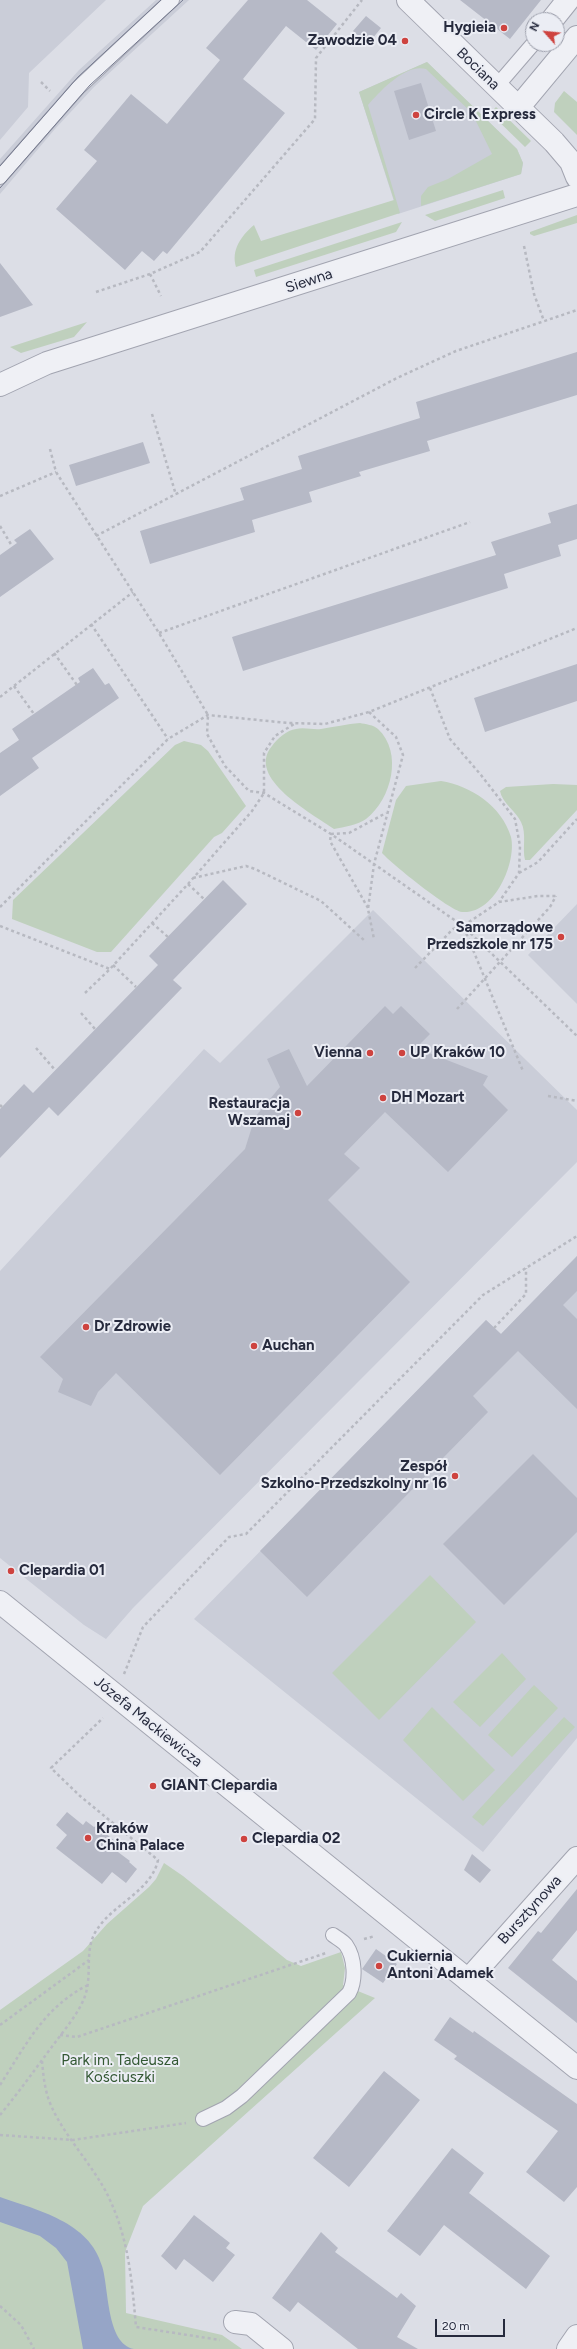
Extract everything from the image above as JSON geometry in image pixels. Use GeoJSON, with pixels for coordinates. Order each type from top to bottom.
{"type":"FeatureCollection","features":[{"type":"Feature","properties":{"kind":"street","name":"Bociana"},"geometry":{"type":"LineString","coordinates":[[408,0],[567,157],[577,177]]}},
{"type":"Feature","properties":{"kind":"street"},"geometry":{"type":"LineString","coordinates":[[558,12],[568,0]]}},
{"type":"Feature","properties":{"kind":"street"},"geometry":{"type":"LineString","coordinates":[[518,108],[577,37]]}},
{"type":"Feature","properties":{"kind":"street","name":"Siewna"},"geometry":{"type":"LineString","coordinates":[[0,385],[41,365],[577,195]]}},
{"type":"Feature","properties":{"kind":"street","name":"Siewna"},"geometry":{"type":"LineString","coordinates":[[0,370],[41,365]]}},
{"type":"Feature","properties":{"kind":"street","name":"Józefa Mackiewicza"},"geometry":{"type":"LineString","coordinates":[[0,1602],[577,2068]]}},
{"type":"Feature","properties":{"kind":"street","name":"Bursztynowa"},"geometry":{"type":"LineString","coordinates":[[468,1980],[577,1858]]}},
{"type":"Feature","properties":{"kind":"street"},"geometry":{"type":"LineString","coordinates":[[230,2331],[251,2324],[282,2349]]}},
{"type":"Feature","properties":{"kind":"street"},"geometry":{"type":"LineString","coordinates":[[568,2349],[577,2336]]}},
{"type":"Feature","properties":{"kind":"lane"},"geometry":{"type":"LineString","coordinates":[[0,177],[78,88],[172,0]]}},
{"type":"Feature","properties":{"kind":"lane"},"geometry":{"type":"LineString","coordinates":[[496,87],[526,52]]}},
{"type":"Feature","properties":{"kind":"lane"},"geometry":{"type":"LineString","coordinates":[[203,2119],[226,2108],[242,2096],[349,1993],[354,1980],[350,1954],[346,1945],[334,1935]]}},
{"type":"Feature","properties":{"kind":"path"},"geometry":{"type":"LineString","coordinates":[[96,292],[150,274],[200,252],[315,119],[316,58],[362,0]]}},
{"type":"Feature","properties":{"kind":"path"},"geometry":{"type":"LineString","coordinates":[[524,246],[534,294],[544,321]]}},
{"type":"Feature","properties":{"kind":"path"},"geometry":{"type":"LineString","coordinates":[[150,274],[161,296]]}},
{"type":"Feature","properties":{"kind":"path"},"geometry":{"type":"LineString","coordinates":[[96,536],[397,378],[456,351],[577,310]]}},
{"type":"Feature","properties":{"kind":"path"},"geometry":{"type":"LineString","coordinates":[[152,414],[176,495]]}},
{"type":"Feature","properties":{"kind":"path"},"geometry":{"type":"LineString","coordinates":[[50,449],[56,472],[133,592],[208,715],[207,734],[225,766],[249,791],[264,793],[331,834],[464,926],[577,1036]]}},
{"type":"Feature","properties":{"kind":"path"},"geometry":{"type":"LineString","coordinates":[[0,496],[56,472]]}},
{"type":"Feature","properties":{"kind":"path"},"geometry":{"type":"LineString","coordinates":[[158,633],[470,522]]}},
{"type":"Feature","properties":{"kind":"path"},"geometry":{"type":"LineString","coordinates":[[0,526],[12,546]]}},
{"type":"Feature","properties":{"kind":"path"},"geometry":{"type":"LineString","coordinates":[[0,697],[133,592]]}},
{"type":"Feature","properties":{"kind":"path"},"geometry":{"type":"LineString","coordinates":[[91,624],[168,739]]}},
{"type":"Feature","properties":{"kind":"path"},"geometry":{"type":"LineString","coordinates":[[0,907],[168,739],[208,715],[295,723],[325,724],[369,712],[577,628]]}},
{"type":"Feature","properties":{"kind":"path"},"geometry":{"type":"LineString","coordinates":[[54,653],[77,684]]}},
{"type":"Feature","properties":{"kind":"path"},"geometry":{"type":"LineString","coordinates":[[14,686],[34,714]]}},
{"type":"Feature","properties":{"kind":"path"},"geometry":{"type":"LineString","coordinates":[[430,688],[450,739],[482,775],[515,819],[520,846],[519,873]]}},
{"type":"Feature","properties":{"kind":"path"},"geometry":{"type":"LineString","coordinates":[[368,909],[374,864],[386,813],[403,755],[396,737],[369,712]]}},
{"type":"Feature","properties":{"kind":"path"},"geometry":{"type":"LineString","coordinates":[[85,993],[110,969],[188,884],[252,811],[264,793],[264,753],[275,736],[295,723]]}},
{"type":"Feature","properties":{"kind":"path"},"geometry":{"type":"LineString","coordinates":[[331,834],[349,833],[386,813]]}},
{"type":"Feature","properties":{"kind":"path"},"geometry":{"type":"LineString","coordinates":[[415,968],[452,929],[464,926],[499,902],[519,873],[538,862],[577,819]]}},
{"type":"Feature","properties":{"kind":"path"},"geometry":{"type":"LineString","coordinates":[[331,834],[330,841],[368,909],[374,939]]}},
{"type":"Feature","properties":{"kind":"path"},"geometry":{"type":"LineString","coordinates":[[193,878],[231,868],[246,866],[321,901],[366,942]]}},
{"type":"Feature","properties":{"kind":"path"},"geometry":{"type":"LineString","coordinates":[[188,884],[204,899]]}},
{"type":"Feature","properties":{"kind":"path"},"geometry":{"type":"LineString","coordinates":[[457,1008],[550,907],[557,896],[538,896],[499,902]]}},
{"type":"Feature","properties":{"kind":"path"},"geometry":{"type":"LineString","coordinates":[[152,923],[168,937]]}},
{"type":"Feature","properties":{"kind":"path"},"geometry":{"type":"LineString","coordinates":[[0,926],[110,969]]}},
{"type":"Feature","properties":{"kind":"path"},"geometry":{"type":"LineString","coordinates":[[464,926],[523,1071]]}},
{"type":"Feature","properties":{"kind":"path"},"geometry":{"type":"LineString","coordinates":[[113,965],[136,988]]}},
{"type":"Feature","properties":{"kind":"path"},"geometry":{"type":"LineString","coordinates":[[81,1013],[95,1029]]}},
{"type":"Feature","properties":{"kind":"path"},"geometry":{"type":"LineString","coordinates":[[36,1048],[56,1070]]}},
{"type":"Feature","properties":{"kind":"path"},"geometry":{"type":"LineString","coordinates":[[548,1096],[577,1101]]}},
{"type":"Feature","properties":{"kind":"path"},"geometry":{"type":"LineString","coordinates":[[123,1675],[143,1627],[229,1537],[246,1534],[483,1295],[577,1236]]}},
{"type":"Feature","properties":{"kind":"path"},"geometry":{"type":"LineString","coordinates":[[494,1328],[526,1294],[526,1268]]}},
{"type":"Feature","properties":{"kind":"path"},"geometry":{"type":"LineString","coordinates":[[0,2115],[42,2060],[78,2009],[88,1984],[90,1944],[98,1927],[148,1881],[155,1871],[158,1860],[80,1796],[51,1768],[103,1718]]}},
{"type":"Feature","properties":{"kind":"path"},"geometry":{"type":"LineString","coordinates":[[60,2035],[77,2037],[282,1969],[346,1945],[375,1936]]}},
{"type":"Feature","properties":{"kind":"path"},"geometry":{"type":"LineString","coordinates":[[0,2026],[90,1960]]}},
{"type":"Feature","properties":{"kind":"path"},"geometry":{"type":"LineString","coordinates":[[0,2085],[49,2012],[68,1995],[88,1984]]}},
{"type":"Feature","properties":{"kind":"path"},"geometry":{"type":"LineString","coordinates":[[42,2060],[47,2095],[106,2192],[124,2236],[128,2252],[136,2327],[230,2331]]}},
{"type":"Feature","properties":{"kind":"path"},"geometry":{"type":"LineString","coordinates":[[0,2135],[73,2140],[171,2126],[203,2119]]}},
{"type":"Feature","properties":{"kind":"path"},"geometry":{"type":"LineString","coordinates":[[0,2306],[21,2325],[34,2349]]}},
{"type":"Feature","properties":{"kind":"shaded area"},"geometry":{"type":"Polygon","coordinates":[[[0,0],[106,0],[29,73],[28,107],[0,140],[0,0]]]}},
{"type":"Feature","properties":{"kind":"shaded area"},"geometry":{"type":"Polygon","coordinates":[[[156,0],[189,0],[94,87],[55,129],[0,194],[0,159],[79,70],[156,0]]]}},
{"type":"Feature","properties":{"kind":"shaded area"},"geometry":{"type":"Polygon","coordinates":[[[427,62],[517,149],[523,163],[522,169],[521,174],[398,214],[359,92],[427,62]]]}},
{"type":"Feature","properties":{"kind":"shaded area","name":"Samorządowe Przedszkole nr 175"},"geometry":{"type":"Polygon","coordinates":[[[577,904],[577,1004],[528,955],[577,904]]]}},
{"type":"Feature","properties":{"kind":"shaded area","name":"DH Mozart"},"geometry":{"type":"Polygon","coordinates":[[[373,910],[577,1110],[577,1162],[133,1608],[106,1639],[84,1625],[0,1558],[0,1271],[204,1049],[220,1063],[373,910]]]}},
{"type":"Feature","properties":{"kind":"shaded area","name":"Zespół Szkolno-Przedszkolny nr 16"},"geometry":{"type":"Polygon","coordinates":[[[577,1256],[577,1738],[483,1852],[194,1619],[486,1320],[501,1334],[577,1256]]]}},
{"type":"Feature","properties":{"kind":"green space"},"geometry":{"type":"Polygon","coordinates":[[[427,62],[517,149],[523,163],[521,174],[421,206],[421,196],[428,187],[448,179],[492,154],[472,113],[426,69],[418,68],[410,70],[386,86],[368,105],[400,213],[236,267],[235,255],[238,244],[254,225],[261,241],[394,200],[359,92],[427,62]]]}},
{"type":"Feature","properties":{"kind":"green space"},"geometry":{"type":"Polygon","coordinates":[[[564,91],[577,102],[577,135],[554,112],[555,103],[564,91]]]}},
{"type":"Feature","properties":{"kind":"green space"},"geometry":{"type":"Polygon","coordinates":[[[496,107],[531,141],[525,147],[490,113],[496,107]]]}},
{"type":"Feature","properties":{"kind":"green space"},"geometry":{"type":"Polygon","coordinates":[[[503,190],[505,198],[435,221],[425,215],[503,190]]]}},
{"type":"Feature","properties":{"kind":"green space"},"geometry":{"type":"Polygon","coordinates":[[[577,215],[577,223],[534,236],[530,234],[530,232],[577,215]]]}},
{"type":"Feature","properties":{"kind":"green space"},"geometry":{"type":"Polygon","coordinates":[[[402,222],[396,232],[256,277],[254,270],[402,222]]]}},
{"type":"Feature","properties":{"kind":"green space"},"geometry":{"type":"Polygon","coordinates":[[[87,322],[74,337],[21,353],[10,347],[87,322]]]}},
{"type":"Feature","properties":{"kind":"green space"},"geometry":{"type":"Polygon","coordinates":[[[360,723],[378,729],[386,739],[392,762],[388,788],[375,810],[366,819],[346,827],[334,829],[298,805],[285,794],[274,782],[267,770],[266,758],[272,746],[282,735],[293,730],[302,728],[321,729],[360,723]]]}},
{"type":"Feature","properties":{"kind":"green space"},"geometry":{"type":"Polygon","coordinates":[[[184,741],[201,745],[208,751],[246,806],[222,833],[214,837],[111,952],[97,952],[12,919],[13,900],[175,745],[184,741]]]}},
{"type":"Feature","properties":{"kind":"green space"},"geometry":{"type":"Polygon","coordinates":[[[441,781],[463,788],[484,799],[500,816],[507,826],[511,837],[512,848],[510,860],[507,873],[501,885],[484,905],[474,911],[462,912],[446,904],[434,896],[382,853],[396,800],[406,786],[441,781]]]}},
{"type":"Feature","properties":{"kind":"green space"},"geometry":{"type":"Polygon","coordinates":[[[553,784],[577,785],[577,810],[530,860],[525,860],[523,827],[519,818],[503,799],[500,791],[506,787],[553,784]]]}},
{"type":"Feature","properties":{"kind":"green space"},"geometry":{"type":"Polygon","coordinates":[[[430,1575],[476,1622],[379,1720],[332,1673],[430,1575]]]}},
{"type":"Feature","properties":{"kind":"green space"},"geometry":{"type":"Polygon","coordinates":[[[502,1653],[526,1679],[480,1727],[453,1702],[502,1653]]]}},
{"type":"Feature","properties":{"kind":"green space"},"geometry":{"type":"Polygon","coordinates":[[[534,1685],[558,1708],[512,1757],[488,1735],[534,1685]]]}},
{"type":"Feature","properties":{"kind":"green space"},"geometry":{"type":"Polygon","coordinates":[[[432,1707],[495,1770],[463,1801],[403,1740],[432,1707]]]}},
{"type":"Feature","properties":{"kind":"green space"},"geometry":{"type":"Polygon","coordinates":[[[564,1717],[575,1727],[483,1826],[472,1817],[564,1717]]]}},
{"type":"Feature","properties":{"kind":"green space","name":"Park im. Tadeusza Kościuszki"},"geometry":{"type":"Polygon","coordinates":[[[164,1863],[183,1876],[287,1960],[301,1966],[341,1952],[345,1968],[343,1985],[375,1998],[143,2206],[125,2252],[126,2313],[222,2335],[242,2349],[0,2349],[0,2010],[83,1951],[107,1924],[149,1887],[156,1879],[164,1863]]]}},
{"type":"Feature","properties":{"kind":"water"},"geometry":{"type":"Polygon","coordinates":[[[0,2197],[30,2207],[60,2220],[74,2228],[86,2238],[96,2251],[102,2266],[113,2326],[118,2337],[125,2345],[134,2349],[83,2349],[67,2262],[56,2248],[40,2236],[0,2222],[0,2197]]]}},
{"type":"Feature","properties":{"kind":"building"},"geometry":{"type":"Polygon","coordinates":[[[248,0],[307,0],[337,24],[316,50],[286,26],[243,79],[285,113],[167,254],[163,251],[154,261],[142,251],[125,270],[56,209],[97,161],[84,150],[131,94],[167,124],[220,60],[206,48],[248,0]]]}},
{"type":"Feature","properties":{"kind":"building"},"geometry":{"type":"Polygon","coordinates":[[[460,0],[541,0],[531,12],[525,12],[525,20],[510,39],[460,0]]]}},
{"type":"Feature","properties":{"kind":"building"},"geometry":{"type":"Polygon","coordinates":[[[366,16],[381,28],[368,44],[353,31],[366,16]]]}},
{"type":"Feature","properties":{"kind":"building"},"geometry":{"type":"Polygon","coordinates":[[[421,83],[436,131],[409,140],[394,91],[421,83]]]}},
{"type":"Feature","properties":{"kind":"building"},"geometry":{"type":"Polygon","coordinates":[[[0,263],[33,305],[0,317],[0,263]]]}},
{"type":"Feature","properties":{"kind":"building"},"geometry":{"type":"Polygon","coordinates":[[[577,352],[577,395],[427,441],[430,451],[359,472],[361,476],[309,492],[312,502],[252,520],[255,532],[150,564],[140,531],[244,500],[240,488],[302,469],[298,456],[420,418],[416,402],[577,352]]]}},
{"type":"Feature","properties":{"kind":"building"},"geometry":{"type":"Polygon","coordinates":[[[143,442],[150,463],[76,486],[69,465],[143,442]]]}},
{"type":"Feature","properties":{"kind":"building"},"geometry":{"type":"Polygon","coordinates":[[[577,504],[577,539],[558,545],[561,556],[504,574],[508,588],[243,671],[232,637],[496,555],[491,542],[551,523],[548,513],[577,504]]]}},
{"type":"Feature","properties":{"kind":"building"},"geometry":{"type":"Polygon","coordinates":[[[30,529],[54,559],[0,597],[0,555],[17,543],[14,540],[30,529]]]}},
{"type":"Feature","properties":{"kind":"building"},"geometry":{"type":"Polygon","coordinates":[[[577,664],[577,701],[485,732],[474,698],[577,664]]]}},
{"type":"Feature","properties":{"kind":"building"},"geometry":{"type":"Polygon","coordinates":[[[93,668],[105,685],[109,683],[119,698],[32,758],[39,768],[0,796],[0,753],[19,740],[12,729],[80,682],[78,678],[93,668]]]}},
{"type":"Feature","properties":{"kind":"building"},"geometry":{"type":"Polygon","coordinates":[[[223,880],[247,904],[173,980],[182,988],[58,1116],[49,1107],[0,1158],[0,1109],[24,1084],[33,1093],[158,965],[149,956],[223,880]]]}},
{"type":"Feature","properties":{"kind":"building"},"geometry":{"type":"Polygon","coordinates":[[[385,1006],[393,1014],[401,1006],[430,1034],[416,1048],[488,1076],[483,1085],[508,1110],[448,1172],[385,1112],[344,1154],[360,1168],[328,1200],[410,1282],[220,1475],[116,1373],[98,1392],[91,1406],[58,1392],[63,1379],[40,1357],[245,1149],[255,1117],[280,1087],[267,1059],[289,1049],[307,1086],[385,1006]]]}},
{"type":"Feature","properties":{"kind":"building"},"geometry":{"type":"Polygon","coordinates":[[[577,1256],[577,1291],[563,1305],[577,1319],[577,1409],[518,1351],[473,1396],[488,1412],[307,1597],[260,1551],[486,1320],[501,1334],[577,1256]]]}},
{"type":"Feature","properties":{"kind":"building"},"geometry":{"type":"Polygon","coordinates":[[[533,1454],[577,1498],[577,1532],[504,1605],[443,1544],[533,1454]]]}},
{"type":"Feature","properties":{"kind":"building"},"geometry":{"type":"Polygon","coordinates":[[[67,1812],[83,1825],[86,1821],[94,1827],[96,1826],[115,1841],[114,1849],[130,1861],[129,1862],[137,1869],[126,1883],[112,1872],[102,1884],[56,1848],[67,1835],[56,1825],[67,1812]]]}},
{"type":"Feature","properties":{"kind":"building"},"geometry":{"type":"Polygon","coordinates":[[[472,1854],[491,1870],[480,1883],[464,1870],[472,1854]]]}},
{"type":"Feature","properties":{"kind":"building"},"geometry":{"type":"Polygon","coordinates":[[[577,1889],[577,1930],[552,1960],[577,1981],[577,2023],[508,1968],[538,1931],[541,1933],[577,1889]]]}},
{"type":"Feature","properties":{"kind":"building","name":"Cukiernia Antoni Adamek"},"geometry":{"type":"Polygon","coordinates":[[[376,1949],[397,1964],[383,1983],[362,1969],[376,1949]]]}},
{"type":"Feature","properties":{"kind":"building"},"geometry":{"type":"Polygon","coordinates":[[[450,2017],[473,2033],[474,2031],[577,2104],[577,2187],[564,2202],[526,2172],[558,2131],[454,2059],[457,2056],[434,2040],[450,2017]]]}},
{"type":"Feature","properties":{"kind":"building"},"geometry":{"type":"Polygon","coordinates":[[[384,2071],[420,2100],[349,2187],[313,2158],[384,2071]]]}},
{"type":"Feature","properties":{"kind":"building"},"geometry":{"type":"Polygon","coordinates":[[[452,2148],[484,2173],[469,2193],[550,2256],[526,2289],[444,2225],[420,2256],[387,2231],[452,2148]]]}},
{"type":"Feature","properties":{"kind":"building"},"geometry":{"type":"Polygon","coordinates":[[[194,2215],[230,2243],[226,2248],[235,2255],[213,2282],[184,2259],[176,2270],[161,2256],[194,2215]]]}},
{"type":"Feature","properties":{"kind":"building"},"geometry":{"type":"Polygon","coordinates":[[[321,2232],[338,2248],[335,2252],[397,2298],[401,2293],[416,2306],[397,2337],[418,2349],[358,2349],[298,2302],[290,2312],[272,2298],[321,2232]]]}},
{"type":"Feature","properties":{"kind":"tram line"},"geometry":{"type":"LineString","coordinates":[[0,166],[78,77],[161,0]]}},
{"type":"Feature","properties":{"kind":"tram line"},"geometry":{"type":"LineString","coordinates":[[0,188],[90,85],[183,0]]}},
{"type":"Feature","properties":{"kind":"place","name":"Hygieia"},"geometry":{"type":"Point","coordinates":[504,28]}},
{"type":"Feature","properties":{"kind":"place","name":"Zawodzie 04"},"geometry":{"type":"Point","coordinates":[405,41]}},
{"type":"Feature","properties":{"kind":"place","name":"Circle K Express"},"geometry":{"type":"Point","coordinates":[416,115]}},
{"type":"Feature","properties":{"kind":"place","name":"Samorządowe Przedszkole nr 175"},"geometry":{"type":"Point","coordinates":[561,937]}},
{"type":"Feature","properties":{"kind":"place","name":"Vienna"},"geometry":{"type":"Point","coordinates":[370,1053]}},
{"type":"Feature","properties":{"kind":"place","name":"UP Kraków 10"},"geometry":{"type":"Point","coordinates":[402,1053]}},
{"type":"Feature","properties":{"kind":"place","name":"DH Mozart"},"geometry":{"type":"Point","coordinates":[383,1098]}},
{"type":"Feature","properties":{"kind":"place","name":"Restauracja Wszamaj"},"geometry":{"type":"Point","coordinates":[298,1113]}},
{"type":"Feature","properties":{"kind":"place","name":"Dr Zdrowie"},"geometry":{"type":"Point","coordinates":[86,1327]}},
{"type":"Feature","properties":{"kind":"place","name":"Auchan"},"geometry":{"type":"Point","coordinates":[254,1346]}},
{"type":"Feature","properties":{"kind":"place","name":"Zespół Szkolno-Przedszkolny nr 16"},"geometry":{"type":"Point","coordinates":[455,1476]}},
{"type":"Feature","properties":{"kind":"place","name":"Clepardia 01"},"geometry":{"type":"Point","coordinates":[11,1571]}},
{"type":"Feature","properties":{"kind":"place","name":"GIANT Clepardia"},"geometry":{"type":"Point","coordinates":[153,1786]}},
{"type":"Feature","properties":{"kind":"place","name":"Kraków China Palace"},"geometry":{"type":"Point","coordinates":[88,1838]}},
{"type":"Feature","properties":{"kind":"place","name":"Clepardia 02"},"geometry":{"type":"Point","coordinates":[244,1839]}},
{"type":"Feature","properties":{"kind":"place","name":"Cukiernia Antoni Adamek"},"geometry":{"type":"Point","coordinates":[379,1966]}}]}
